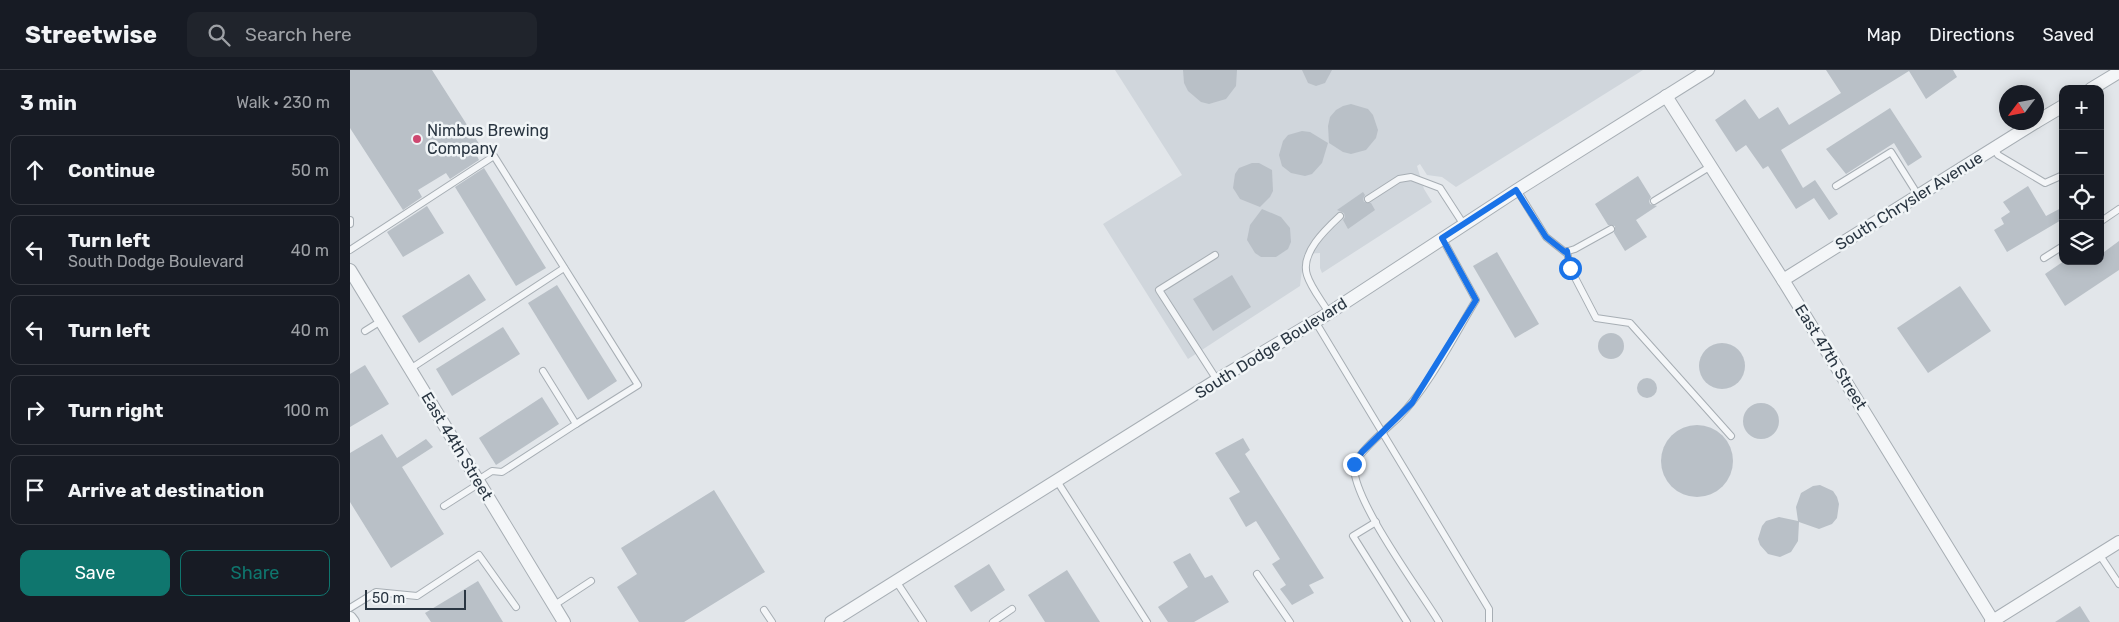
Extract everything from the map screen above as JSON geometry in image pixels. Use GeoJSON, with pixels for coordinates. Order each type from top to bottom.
{"type":"FeatureCollection","features":[{"type":"Feature","properties":{"kind":"street","name":"South Dodge Boulevard"},"geometry":{"type":"LineString","coordinates":[[831,622],[1217,380],[1329,313],[1516,190],[1704,71]]}},
{"type":"Feature","properties":{"kind":"street"},"geometry":{"type":"LineString","coordinates":[[2098,85],[2119,72]]}},
{"type":"Feature","properties":{"kind":"street","name":"East 47th Street"},"geometry":{"type":"LineString","coordinates":[[1666,96],[1783,280],[1992,621]]}},
{"type":"Feature","properties":{"kind":"street","name":"South Chrysler Avenue"},"geometry":{"type":"LineString","coordinates":[[2044,117],[2059,108]]}},
{"type":"Feature","properties":{"kind":"street","name":"South Chrysler Avenue"},"geometry":{"type":"LineString","coordinates":[[1783,280],[2023,130]]}},
{"type":"Feature","properties":{"kind":"street","name":"East 44th Street"},"geometry":{"type":"LineString","coordinates":[[350,270],[564,622]]}},
{"type":"Feature","properties":{"kind":"street"},"geometry":{"type":"LineString","coordinates":[[1992,621],[2119,542]]}},
{"type":"Feature","properties":{"kind":"street"},"geometry":{"type":"LineString","coordinates":[[350,618],[353,622]]}},
{"type":"Feature","properties":{"kind":"lane"},"geometry":{"type":"LineString","coordinates":[[1994,148],[1998,155],[2045,183],[2059,177]]}},
{"type":"Feature","properties":{"kind":"lane"},"geometry":{"type":"LineString","coordinates":[[1836,186],[1891,152],[1918,195]]}},
{"type":"Feature","properties":{"kind":"lane"},"geometry":{"type":"LineString","coordinates":[[350,250],[494,156],[638,385],[502,472],[492,471],[444,506]]}},
{"type":"Feature","properties":{"kind":"lane"},"geometry":{"type":"LineString","coordinates":[[1654,201],[1710,166]]}},
{"type":"Feature","properties":{"kind":"lane"},"geometry":{"type":"LineString","coordinates":[[1368,199],[1398,179],[1411,177],[1440,188],[1464,225]]}},
{"type":"Feature","properties":{"kind":"lane"},"geometry":{"type":"LineString","coordinates":[[1516,190],[1546,237],[1565,252],[1575,249],[1611,229]]}},
{"type":"Feature","properties":{"kind":"lane"},"geometry":{"type":"LineString","coordinates":[[2103,220],[2119,209]]}},
{"type":"Feature","properties":{"kind":"lane"},"geometry":{"type":"LineString","coordinates":[[1329,313],[1306,274],[1307,258],[1322,233],[1340,216]]}},
{"type":"Feature","properties":{"kind":"lane"},"geometry":{"type":"LineString","coordinates":[[1439,622],[1376,522],[1356,480],[1354,464],[1362,452],[1412,403],[1476,300],[1442,238]]}},
{"type":"Feature","properties":{"kind":"lane"},"geometry":{"type":"LineString","coordinates":[[2044,258],[2059,249]]}},
{"type":"Feature","properties":{"kind":"lane"},"geometry":{"type":"LineString","coordinates":[[1567,251],[1570,268],[1596,318],[1630,323],[1731,436]]}},
{"type":"Feature","properties":{"kind":"lane"},"geometry":{"type":"LineString","coordinates":[[1215,255],[1159,290],[1217,380]]}},
{"type":"Feature","properties":{"kind":"lane"},"geometry":{"type":"LineString","coordinates":[[410,369],[564,268]]}},
{"type":"Feature","properties":{"kind":"lane"},"geometry":{"type":"LineString","coordinates":[[365,331],[382,321]]}},
{"type":"Feature","properties":{"kind":"lane"},"geometry":{"type":"LineString","coordinates":[[1315,321],[1489,609],[1489,622]]}},
{"type":"Feature","properties":{"kind":"lane"},"geometry":{"type":"LineString","coordinates":[[543,371],[576,424]]}},
{"type":"Feature","properties":{"kind":"lane"},"geometry":{"type":"LineString","coordinates":[[1057,481],[1147,622]]}},
{"type":"Feature","properties":{"kind":"lane"},"geometry":{"type":"LineString","coordinates":[[1376,522],[1354,536],[1407,622]]}},
{"type":"Feature","properties":{"kind":"lane"},"geometry":{"type":"LineString","coordinates":[[2099,554],[2119,584]]}},
{"type":"Feature","properties":{"kind":"lane"},"geometry":{"type":"LineString","coordinates":[[350,608],[376,592],[418,596],[479,555],[516,607]]}},
{"type":"Feature","properties":{"kind":"lane"},"geometry":{"type":"LineString","coordinates":[[1257,574],[1290,622]]}},
{"type":"Feature","properties":{"kind":"lane"},"geometry":{"type":"LineString","coordinates":[[553,606],[591,581]]}},
{"type":"Feature","properties":{"kind":"lane"},"geometry":{"type":"LineString","coordinates":[[896,581],[923,622]]}},
{"type":"Feature","properties":{"kind":"lane"},"geometry":{"type":"LineString","coordinates":[[993,622],[1012,609]]}},
{"type":"Feature","properties":{"kind":"lane"},"geometry":{"type":"LineString","coordinates":[[764,610],[772,622]]}},
{"type":"Feature","properties":{"kind":"shaded area"},"geometry":{"type":"Polygon","coordinates":[[[1115,70],[1643,70],[1456,187],[1442,177],[1427,175],[1420,164],[1417,166],[1424,189],[1432,202],[1322,273],[1320,253],[1304,254],[1300,286],[1188,359],[1103,224],[1182,175],[1115,70]]]}},
{"type":"Feature","properties":{"kind":"building","name":"Nimbus Brewing Company"},"geometry":{"type":"Polygon","coordinates":[[[350,70],[432,70],[483,150],[476,154],[479,160],[450,179],[446,173],[418,190],[422,197],[403,210],[350,128],[350,70]]]}},
{"type":"Feature","properties":{"kind":"building"},"geometry":{"type":"Polygon","coordinates":[[[1183,70],[1237,70],[1236,86],[1226,99],[1209,104],[1201,102],[1188,91],[1184,83],[1183,70]]]}},
{"type":"Feature","properties":{"kind":"building"},"geometry":{"type":"Polygon","coordinates":[[[1302,70],[1332,70],[1325,83],[1316,86],[1308,83],[1302,70]]]}},
{"type":"Feature","properties":{"kind":"building"},"geometry":{"type":"Polygon","coordinates":[[[1826,70],[1953,70],[1957,77],[1926,99],[1909,71],[1781,150],[1803,188],[1815,180],[1838,214],[1829,220],[1814,198],[1796,209],[1768,166],[1763,169],[1746,145],[1736,152],[1715,120],[1745,99],[1759,119],[1778,107],[1789,125],[1841,93],[1826,70]]]}},
{"type":"Feature","properties":{"kind":"building"},"geometry":{"type":"Polygon","coordinates":[[[1351,104],[1368,109],[1373,115],[1378,130],[1376,138],[1366,150],[1351,154],[1343,152],[1329,143],[1328,126],[1330,117],[1336,110],[1351,104]]]}},
{"type":"Feature","properties":{"kind":"building"},"geometry":{"type":"Polygon","coordinates":[[[1890,108],[1922,157],[1908,166],[1894,143],[1846,174],[1826,149],[1890,108]]]}},
{"type":"Feature","properties":{"kind":"building"},"geometry":{"type":"Polygon","coordinates":[[[1302,131],[1310,132],[1328,143],[1322,163],[1312,174],[1305,176],[1291,173],[1282,166],[1279,155],[1283,141],[1288,135],[1302,131]]]}},
{"type":"Feature","properties":{"kind":"building"},"geometry":{"type":"Polygon","coordinates":[[[1252,163],[1259,163],[1272,170],[1273,191],[1260,207],[1240,199],[1233,188],[1235,174],[1239,168],[1252,163]]]}},
{"type":"Feature","properties":{"kind":"building"},"geometry":{"type":"Polygon","coordinates":[[[484,168],[546,268],[516,286],[455,187],[484,168]]]}},
{"type":"Feature","properties":{"kind":"building"},"geometry":{"type":"Polygon","coordinates":[[[1638,176],[1651,197],[1650,204],[1657,206],[1636,220],[1647,237],[1625,251],[1614,233],[1615,226],[1608,225],[1595,204],[1638,176]]]}},
{"type":"Feature","properties":{"kind":"building"},"geometry":{"type":"Polygon","coordinates":[[[2028,186],[2046,216],[2059,209],[2059,221],[2007,252],[1994,230],[2004,224],[2001,218],[2010,212],[2003,202],[2028,186]]]}},
{"type":"Feature","properties":{"kind":"building"},"geometry":{"type":"Polygon","coordinates":[[[1363,192],[1365,195],[1364,202],[1371,203],[1375,210],[1348,229],[1343,220],[1345,217],[1344,213],[1337,210],[1363,192]]]}},
{"type":"Feature","properties":{"kind":"building"},"geometry":{"type":"Polygon","coordinates":[[[427,206],[444,233],[403,257],[387,232],[427,206]]]}},
{"type":"Feature","properties":{"kind":"building"},"geometry":{"type":"Polygon","coordinates":[[[1262,209],[1281,217],[1290,228],[1291,242],[1288,249],[1276,257],[1261,257],[1255,253],[1247,240],[1250,225],[1262,209]]]}},
{"type":"Feature","properties":{"kind":"building"},"geometry":{"type":"Polygon","coordinates":[[[2119,241],[2119,270],[2065,306],[2045,274],[2059,264],[2104,265],[2104,252],[2119,241]]]}},
{"type":"Feature","properties":{"kind":"building"},"geometry":{"type":"Polygon","coordinates":[[[1497,252],[1539,324],[1515,338],[1473,266],[1497,252]]]}},
{"type":"Feature","properties":{"kind":"building"},"geometry":{"type":"Polygon","coordinates":[[[469,274],[486,300],[419,343],[402,316],[469,274]]]}},
{"type":"Feature","properties":{"kind":"building"},"geometry":{"type":"Polygon","coordinates":[[[1232,275],[1251,307],[1213,331],[1193,299],[1232,275]]]}},
{"type":"Feature","properties":{"kind":"building"},"geometry":{"type":"Polygon","coordinates":[[[557,285],[617,381],[588,400],[528,303],[557,285]]]}},
{"type":"Feature","properties":{"kind":"building"},"geometry":{"type":"Polygon","coordinates":[[[1960,286],[1991,331],[1928,373],[1897,328],[1960,286]]]}},
{"type":"Feature","properties":{"kind":"building"},"geometry":{"type":"Polygon","coordinates":[[[503,327],[520,354],[452,396],[436,369],[503,327]]]}},
{"type":"Feature","properties":{"kind":"building"},"geometry":{"type":"Polygon","coordinates":[[[1611,333],[1620,337],[1624,346],[1620,355],[1611,359],[1602,355],[1598,346],[1602,337],[1611,333]]]}},
{"type":"Feature","properties":{"kind":"building"},"geometry":{"type":"Polygon","coordinates":[[[1717,343],[1727,343],[1741,353],[1745,366],[1741,379],[1735,385],[1727,389],[1717,389],[1703,379],[1699,371],[1699,361],[1709,347],[1717,343]]]}},
{"type":"Feature","properties":{"kind":"building"},"geometry":{"type":"Polygon","coordinates":[[[365,365],[389,404],[350,427],[350,374],[365,365]]]}},
{"type":"Feature","properties":{"kind":"building"},"geometry":{"type":"Polygon","coordinates":[[[1647,378],[1654,381],[1657,388],[1654,395],[1647,398],[1640,395],[1637,388],[1640,381],[1647,378]]]}},
{"type":"Feature","properties":{"kind":"building"},"geometry":{"type":"Polygon","coordinates":[[[542,397],[559,424],[496,465],[479,438],[542,397]]]}},
{"type":"Feature","properties":{"kind":"building"},"geometry":{"type":"Polygon","coordinates":[[[1761,403],[1768,404],[1774,408],[1778,414],[1778,428],[1774,434],[1768,438],[1761,439],[1754,438],[1748,434],[1744,428],[1743,421],[1744,414],[1748,408],[1754,404],[1761,403]]]}},
{"type":"Feature","properties":{"kind":"building"},"geometry":{"type":"Polygon","coordinates":[[[1697,425],[1711,428],[1723,435],[1730,447],[1733,461],[1730,475],[1723,487],[1711,494],[1697,497],[1683,494],[1671,487],[1664,475],[1661,461],[1664,447],[1671,435],[1683,428],[1697,425]]]}},
{"type":"Feature","properties":{"kind":"building"},"geometry":{"type":"Polygon","coordinates":[[[382,434],[397,458],[426,439],[433,447],[402,467],[444,534],[391,568],[350,502],[350,453],[382,434]]]}},
{"type":"Feature","properties":{"kind":"building"},"geometry":{"type":"Polygon","coordinates":[[[1243,438],[1250,450],[1245,454],[1324,578],[1309,585],[1314,593],[1292,605],[1280,589],[1286,585],[1272,564],[1280,559],[1256,521],[1246,527],[1229,498],[1240,492],[1215,453],[1243,438]]]}},
{"type":"Feature","properties":{"kind":"building"},"geometry":{"type":"Polygon","coordinates":[[[1820,485],[1833,491],[1837,497],[1839,504],[1837,518],[1832,524],[1819,529],[1799,522],[1798,541],[1791,552],[1780,557],[1768,554],[1760,545],[1758,539],[1762,526],[1766,521],[1779,517],[1798,521],[1796,507],[1801,493],[1813,486],[1820,485]]]}},
{"type":"Feature","properties":{"kind":"building"},"geometry":{"type":"Polygon","coordinates":[[[714,490],[765,572],[684,622],[639,622],[617,587],[637,574],[621,548],[714,490]]]}},
{"type":"Feature","properties":{"kind":"building"},"geometry":{"type":"Polygon","coordinates":[[[1190,553],[1205,578],[1212,575],[1229,602],[1194,622],[1168,622],[1158,607],[1188,587],[1173,562],[1190,553]]]}},
{"type":"Feature","properties":{"kind":"building"},"geometry":{"type":"Polygon","coordinates":[[[989,564],[1005,590],[971,612],[954,586],[989,564]]]}},
{"type":"Feature","properties":{"kind":"building"},"geometry":{"type":"Polygon","coordinates":[[[1067,570],[1100,622],[1045,622],[1028,595],[1067,570]]]}},
{"type":"Feature","properties":{"kind":"building"},"geometry":{"type":"Polygon","coordinates":[[[478,581],[503,622],[431,622],[425,613],[478,581]]]}},
{"type":"Feature","properties":{"kind":"building"},"geometry":{"type":"Polygon","coordinates":[[[2080,606],[2090,622],[2055,622],[2080,606]]]}},
{"type":"Feature","properties":{"kind":"place","name":"Nimbus Brewing Company"},"geometry":{"type":"Point","coordinates":[417,139]}},
{"type":"Feature","properties":{"kind":"route"},"geometry":{"type":"LineString","coordinates":[[1354,464],[1362,452],[1412,403],[1476,300],[1442,238],[1516,190],[1546,237],[1565,252],[1567,251],[1570,268]]}}]}
